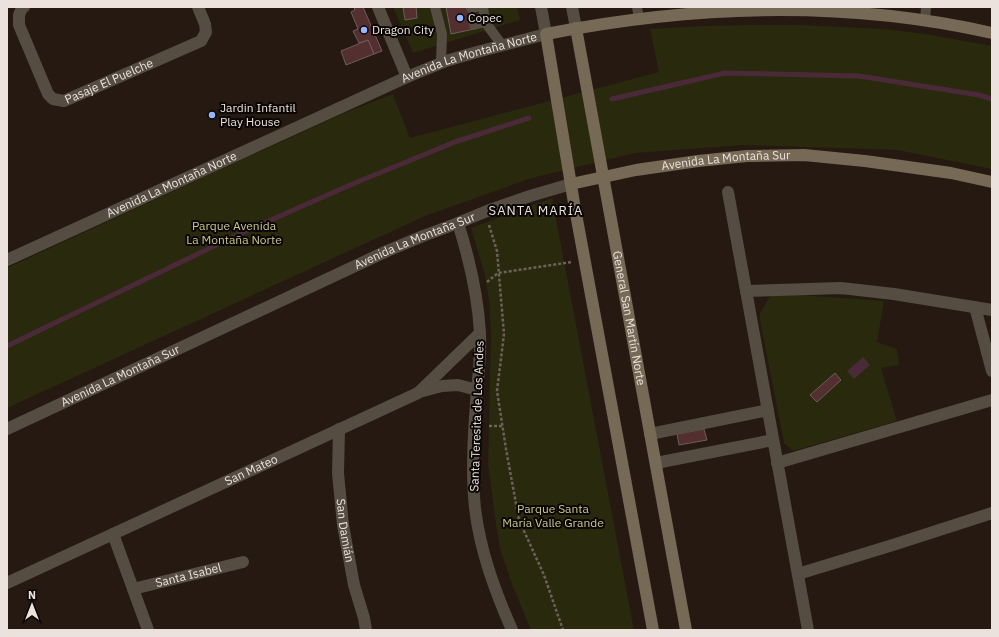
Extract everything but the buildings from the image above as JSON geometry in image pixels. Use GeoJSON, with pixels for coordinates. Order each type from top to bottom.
{"type":"FeatureCollection","features":[{"type":"Feature","properties":{"kind":"main road","name":"Avenida La Montaña Norte"},"geometry":{"type":"LineString","coordinates":[[546,34],[639,19],[760,8],[902,17],[966,27],[992,33]]}},
{"type":"Feature","properties":{"kind":"main road","name":"General San Martín Norte"},"geometry":{"type":"LineString","coordinates":[[576,28],[686,630]]}},
{"type":"Feature","properties":{"kind":"main road"},"geometry":{"type":"LineString","coordinates":[[546,34],[584,260],[653,630]]}},
{"type":"Feature","properties":{"kind":"main road","name":"Avenida La Montaña Sur"},"geometry":{"type":"LineString","coordinates":[[571,184],[636,170],[698,161],[747,156],[804,155],[865,161],[951,173],[992,182]]}},
{"type":"Feature","properties":{"kind":"street","name":"Pasaje El Puelche"},"geometry":{"type":"LineString","coordinates":[[24,7],[22,8],[19,16],[20,24],[48,94],[53,99],[64,101],[201,41],[206,32],[206,24],[198,7]]}},
{"type":"Feature","properties":{"kind":"street"},"geometry":{"type":"LineString","coordinates":[[378,7],[407,78]]}},
{"type":"Feature","properties":{"kind":"street"},"geometry":{"type":"LineString","coordinates":[[541,7],[546,34]]}},
{"type":"Feature","properties":{"kind":"street","name":"General San Martín Norte"},"geometry":{"type":"LineString","coordinates":[[572,7],[576,28]]}},
{"type":"Feature","properties":{"kind":"street","name":"Avenida La Montaña Norte"},"geometry":{"type":"LineString","coordinates":[[7,260],[407,78],[441,64],[477,52],[546,34]]}},
{"type":"Feature","properties":{"kind":"street","name":"Avenida La Montaña Sur"},"geometry":{"type":"LineString","coordinates":[[7,430],[387,251],[487,211],[571,184]]}},
{"type":"Feature","properties":{"kind":"street"},"geometry":{"type":"LineString","coordinates":[[728,192],[808,630]]}},
{"type":"Feature","properties":{"kind":"street","name":"Santa Teresita de Los Andes"},"geometry":{"type":"LineString","coordinates":[[458,223],[475,288],[480,333],[473,459],[473,485],[478,531],[489,573],[512,630]]}},
{"type":"Feature","properties":{"kind":"street"},"geometry":{"type":"LineString","coordinates":[[746,291],[841,288],[894,294],[992,310]]}},
{"type":"Feature","properties":{"kind":"street"},"geometry":{"type":"LineString","coordinates":[[975,307],[992,371]]}},
{"type":"Feature","properties":{"kind":"street","name":"San Mateo"},"geometry":{"type":"LineString","coordinates":[[7,583],[418,393],[480,333]]}},
{"type":"Feature","properties":{"kind":"street"},"geometry":{"type":"LineString","coordinates":[[418,393],[442,386],[458,385],[477,390]]}},
{"type":"Feature","properties":{"kind":"street"},"geometry":{"type":"LineString","coordinates":[[777,463],[992,400]]}},
{"type":"Feature","properties":{"kind":"street"},"geometry":{"type":"LineString","coordinates":[[650,434],[768,410]]}},
{"type":"Feature","properties":{"kind":"street","name":"San Damián"},"geometry":{"type":"LineString","coordinates":[[340,429],[338,473],[343,525],[354,585],[366,630]]}},
{"type":"Feature","properties":{"kind":"street"},"geometry":{"type":"LineString","coordinates":[[656,463],[773,440]]}},
{"type":"Feature","properties":{"kind":"street"},"geometry":{"type":"LineString","coordinates":[[798,574],[992,513]]}},
{"type":"Feature","properties":{"kind":"street"},"geometry":{"type":"LineString","coordinates":[[113,534],[148,630]]}},
{"type":"Feature","properties":{"kind":"street","name":"Santa Isabel"},"geometry":{"type":"LineString","coordinates":[[133,589],[243,562]]}},
{"type":"Feature","properties":{"kind":"lane"},"geometry":{"type":"LineString","coordinates":[[483,7],[485,22],[502,45]]}},
{"type":"Feature","properties":{"kind":"lane"},"geometry":{"type":"LineString","coordinates":[[637,7],[639,19]]}},
{"type":"Feature","properties":{"kind":"lane"},"geometry":{"type":"LineString","coordinates":[[925,21],[926,7]]}},
{"type":"Feature","properties":{"kind":"lane"},"geometry":{"type":"LineString","coordinates":[[440,13],[445,33],[441,49],[441,64]]}},
{"type":"Feature","properties":{"kind":"lane"},"geometry":{"type":"LineString","coordinates":[[474,25],[485,22]]}},
{"type":"Feature","properties":{"kind":"path"},"geometry":{"type":"LineString","coordinates":[[487,211],[488,221],[497,251],[504,334],[497,391],[506,449],[519,520],[544,575],[563,630]]}},
{"type":"Feature","properties":{"kind":"path"},"geometry":{"type":"LineString","coordinates":[[475,288],[483,285],[498,273],[584,260]]}},
{"type":"Feature","properties":{"kind":"green space"},"geometry":{"type":"Polygon","coordinates":[[[393,7],[517,7],[520,20],[413,53],[393,7]]]}},
{"type":"Feature","properties":{"kind":"green space","name":"Parque Avenida La Montaña Norte"},"geometry":{"type":"Polygon","coordinates":[[[750,25],[800,25],[884,29],[926,34],[992,46],[992,169],[897,150],[744,145],[635,153],[532,178],[425,216],[7,408],[7,268],[342,114],[393,94],[410,138],[659,72],[650,29],[750,25]]]}},
{"type":"Feature","properties":{"kind":"green space","name":"Parque Santa María Valle Grande"},"geometry":{"type":"Polygon","coordinates":[[[552,198],[634,630],[531,630],[513,587],[500,549],[488,463],[491,339],[490,307],[485,275],[471,228],[552,198]]]}},
{"type":"Feature","properties":{"kind":"green space"},"geometry":{"type":"Polygon","coordinates":[[[772,293],[884,301],[877,342],[897,349],[899,365],[881,368],[897,421],[793,451],[784,443],[760,320],[760,313],[772,293]]]}},
{"type":"Feature","properties":{"kind":"shaded area"},"geometry":{"type":"Polygon","coordinates":[[[863,357],[870,365],[854,379],[847,371],[863,357]]]}},
{"type":"Feature","properties":{"kind":"waterway"},"geometry":{"type":"LineString","coordinates":[[612,99],[725,73],[859,76],[979,95],[992,99]]}},
{"type":"Feature","properties":{"kind":"waterway"},"geometry":{"type":"LineString","coordinates":[[7,346],[235,236],[350,185],[455,142],[529,118]]}},
{"type":"Feature","properties":{"kind":"place","name":"Copec"},"geometry":{"type":"Point","coordinates":[460,18]}},
{"type":"Feature","properties":{"kind":"place","name":"Dragon City"},"geometry":{"type":"Point","coordinates":[364,30]}},
{"type":"Feature","properties":{"kind":"place","name":"Jardin Infantil Play House"},"geometry":{"type":"Point","coordinates":[212,115]}},
{"type":"Feature","properties":{"kind":"district","name":"SANTA MARÍA"},"geometry":{"type":"Point","coordinates":[536,210]}}]}
